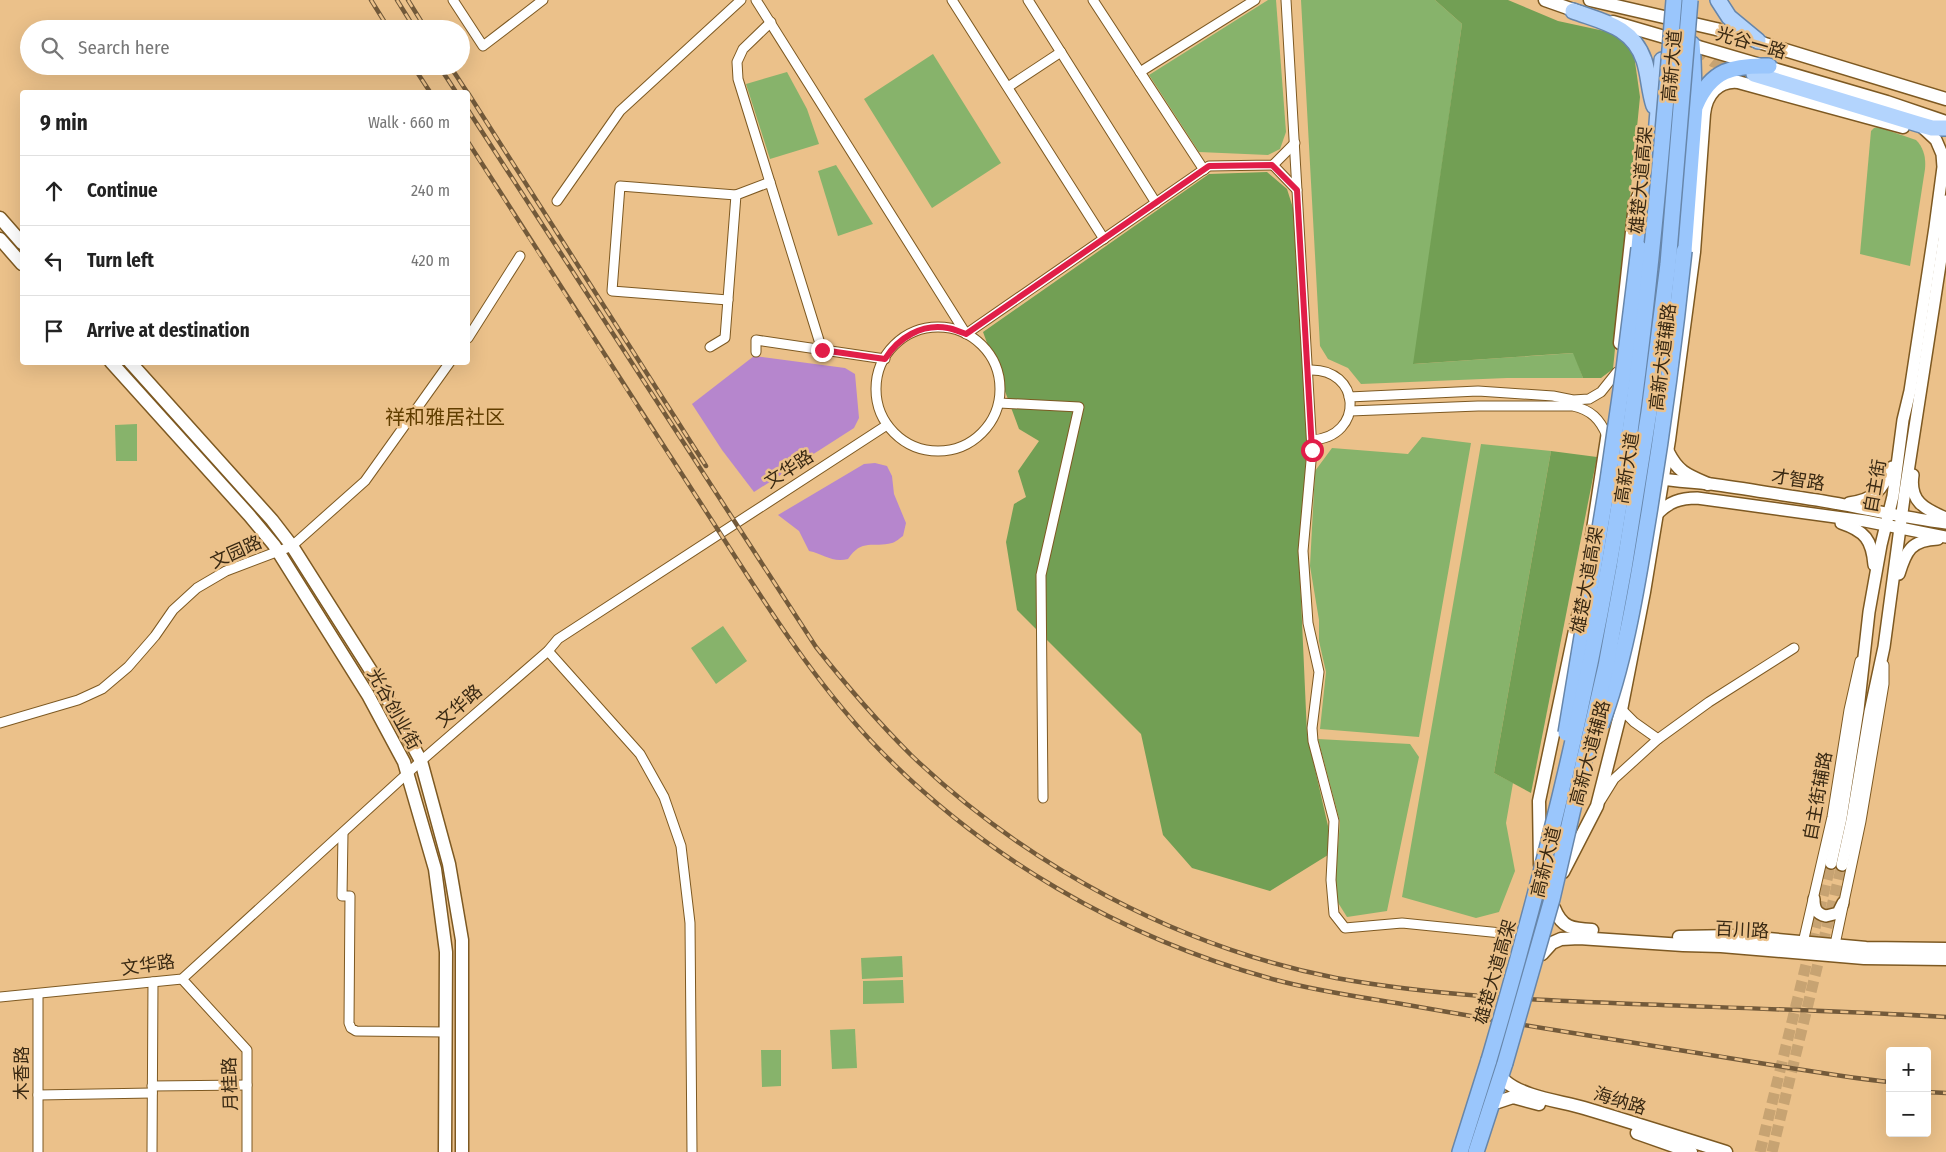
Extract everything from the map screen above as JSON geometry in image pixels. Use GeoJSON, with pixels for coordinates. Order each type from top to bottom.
{"type":"FeatureCollection","features":[{"type":"Feature","properties":{"kind":"highway","name":"雄楚大道高架"},"geometry":{"type":"LineString","coordinates":[[1460,1152],[1522,947],[1549,846],[1591,659],[1626,464],[1652,261],[1674,0]]}},
{"type":"Feature","properties":{"kind":"highway","name":"雄楚大道高架"},"geometry":{"type":"LineString","coordinates":[[1476,1152],[1505,1063],[1550,908],[1606,666],[1624,568],[1658,353],[1670,245],[1690,0]]}},
{"type":"Feature","properties":{"kind":"highway"},"geometry":{"type":"LineString","coordinates":[[1582,773],[1607,711],[1625,638],[1639,572],[1664,417],[1684,251],[1695,106],[1695,68],[1692,44]]}},
{"type":"Feature","properties":{"kind":"highway"},"geometry":{"type":"LineString","coordinates":[[1695,106],[1702,90],[1711,80],[1727,70],[1748,66],[1773,68]]}},
{"type":"Feature","properties":{"kind":"highway"},"geometry":{"type":"LineString","coordinates":[[1549,846],[1579,647],[1608,480],[1624,369],[1643,203],[1652,162]]}},
{"type":"Feature","properties":{"kind":"main road","name":"光谷一路"},"geometry":{"type":"LineString","coordinates":[[1546,0],[1573,11],[1773,68],[1887,102],[1946,122]]}},
{"type":"Feature","properties":{"kind":"main road","name":"光谷一路"},"geometry":{"type":"LineString","coordinates":[[1590,0],[1758,41],[1946,99]]}},
{"type":"Feature","properties":{"kind":"main road","name":"高新大道"},"geometry":{"type":"LineString","coordinates":[[1515,956],[1556,799],[1587,659],[1618,482],[1639,338],[1653,204],[1652,162],[1668,0]]}},
{"type":"Feature","properties":{"kind":"main road","name":"高新大道"},"geometry":{"type":"LineString","coordinates":[[1540,958],[1587,774],[1622,612],[1645,476],[1663,346],[1697,0]]}},
{"type":"Feature","properties":{"kind":"main road"},"geometry":{"type":"LineString","coordinates":[[1718,0],[1729,17],[1758,41]]}},
{"type":"Feature","properties":{"kind":"main road"},"geometry":{"type":"LineString","coordinates":[[1610,21],[1621,19],[1623,16],[1612,5]]}},
{"type":"Feature","properties":{"kind":"main road"},"geometry":{"type":"LineString","coordinates":[[1573,11],[1619,28],[1631,36],[1645,61],[1649,90],[1657,114]]}},
{"type":"Feature","properties":{"kind":"main road"},"geometry":{"type":"LineString","coordinates":[[1773,68],[1766,61],[1764,54],[1770,49],[1783,49]]}},
{"type":"Feature","properties":{"kind":"main road"},"geometry":{"type":"LineString","coordinates":[[1754,74],[1932,128],[1946,128]]}},
{"type":"Feature","properties":{"kind":"main road","name":"高新大道辅路"},"geometry":{"type":"LineString","coordinates":[[1563,872],[1597,806],[1621,709],[1644,592],[1668,452],[1694,252],[1705,106],[1716,88],[1728,81],[1749,84],[1930,134]]}},
{"type":"Feature","properties":{"kind":"main road"},"geometry":{"type":"LineString","coordinates":[[1653,204],[1657,169],[1665,160],[1671,158],[1676,161],[1681,171]]}},
{"type":"Feature","properties":{"kind":"main road"},"geometry":{"type":"LineString","coordinates":[[1540,865],[1539,801],[1561,700],[1589,553],[1616,372],[1635,204],[1652,162]]}},
{"type":"Feature","properties":{"kind":"main road"},"geometry":{"type":"LineString","coordinates":[[0,218],[20,241]]}},
{"type":"Feature","properties":{"kind":"main road"},"geometry":{"type":"LineString","coordinates":[[0,240],[20,262]]}},
{"type":"Feature","properties":{"kind":"main road","name":"光谷创业街"},"geometry":{"type":"LineString","coordinates":[[115,365],[249,515],[278,551],[368,695],[404,762],[435,868],[446,952],[445,1152]]}},
{"type":"Feature","properties":{"kind":"main road","name":"光谷创业街"},"geometry":{"type":"LineString","coordinates":[[133,365],[265,513],[292,546],[380,685],[421,761],[449,864],[462,940],[462,1152]]}},
{"type":"Feature","properties":{"kind":"main road"},"geometry":{"type":"LineString","coordinates":[[1668,452],[1674,464],[1684,474],[1708,484]]}},
{"type":"Feature","properties":{"kind":"main road"},"geometry":{"type":"LineString","coordinates":[[1589,553],[1618,482]]}},
{"type":"Feature","properties":{"kind":"main road","name":"百川路"},"geometry":{"type":"LineString","coordinates":[[1554,908],[1558,918],[1564,924],[1574,929],[1684,937],[1735,936],[1802,947]]}},
{"type":"Feature","properties":{"kind":"main road","name":"百川路"},"geometry":{"type":"LineString","coordinates":[[1540,958],[1552,943],[1561,939],[1571,938],[1802,947],[1834,950],[1881,959],[1946,960]]}},
{"type":"Feature","properties":{"kind":"main road","name":"百川路"},"geometry":{"type":"LineString","coordinates":[[1834,950],[1946,949]]}},
{"type":"Feature","properties":{"kind":"main road"},"geometry":{"type":"LineString","coordinates":[[1455,1152],[1485,1056]]}},
{"type":"Feature","properties":{"kind":"main road"},"geometry":{"type":"LineString","coordinates":[[1482,1152],[1511,1063]]}},
{"type":"Feature","properties":{"kind":"main road","name":"海纳路"},"geometry":{"type":"LineString","coordinates":[[1505,1081],[1511,1086],[1546,1099],[1582,1107],[1726,1152]]}},
{"type":"Feature","properties":{"kind":"main road","name":"海纳路"},"geometry":{"type":"LineString","coordinates":[[1498,1102],[1513,1097],[1575,1114],[1691,1152]]}},
{"type":"Feature","properties":{"kind":"street"},"geometry":{"type":"LineString","coordinates":[[453,0],[466,20]]}},
{"type":"Feature","properties":{"kind":"street"},"geometry":{"type":"LineString","coordinates":[[470,26],[483,46],[543,0]]}},
{"type":"Feature","properties":{"kind":"street"},"geometry":{"type":"LineString","coordinates":[[558,201],[620,111],[741,0]]}},
{"type":"Feature","properties":{"kind":"street"},"geometry":{"type":"LineString","coordinates":[[756,0],[966,334]]}},
{"type":"Feature","properties":{"kind":"street"},"geometry":{"type":"LineString","coordinates":[[952,0],[1104,239]]}},
{"type":"Feature","properties":{"kind":"street"},"geometry":{"type":"LineString","coordinates":[[1028,0],[1156,202]]}},
{"type":"Feature","properties":{"kind":"street"},"geometry":{"type":"LineString","coordinates":[[1093,0],[1204,170]]}},
{"type":"Feature","properties":{"kind":"street"},"geometry":{"type":"LineString","coordinates":[[1140,72],[1255,0]]}},
{"type":"Feature","properties":{"kind":"street"},"geometry":{"type":"LineString","coordinates":[[1286,0],[1312,440],[1303,551],[1308,623],[1319,672],[1312,728],[1313,741],[1334,820],[1330,880],[1334,914],[1345,928],[1402,923],[1522,935]]}},
{"type":"Feature","properties":{"kind":"street"},"geometry":{"type":"LineString","coordinates":[[770,22],[743,49],[737,62],[738,79],[822,350]]}},
{"type":"Feature","properties":{"kind":"street"},"geometry":{"type":"LineString","coordinates":[[1008,87],[1061,52]]}},
{"type":"Feature","properties":{"kind":"street","name":"自主街"},"geometry":{"type":"LineString","coordinates":[[1918,124],[1930,134],[1940,147],[1943,167],[1893,496],[1875,579],[1865,644],[1858,710],[1841,818],[1837,864],[1852,820],[1870,712],[1884,647],[1944,239],[1946,201]]}},
{"type":"Feature","properties":{"kind":"street"},"geometry":{"type":"LineString","coordinates":[[966,334],[1209,166],[1272,165],[1295,143]]}},
{"type":"Feature","properties":{"kind":"street"},"geometry":{"type":"LineString","coordinates":[[1272,165],[1297,190]]}},
{"type":"Feature","properties":{"kind":"street"},"geometry":{"type":"LineString","coordinates":[[728,300],[612,291],[620,186],[736,194],[770,182]]}},
{"type":"Feature","properties":{"kind":"street"},"geometry":{"type":"LineString","coordinates":[[710,347],[725,338],[736,194]]}},
{"type":"Feature","properties":{"kind":"street"},"geometry":{"type":"LineString","coordinates":[[470,335],[520,256]]}},
{"type":"Feature","properties":{"kind":"street"},"geometry":{"type":"LineString","coordinates":[[926,328],[947,328],[966,334],[983,346],[994,363],[1000,383],[999,403],[991,422],[978,438],[960,448],[945,451],[920,449],[902,440],[887,426],[878,407],[876,386],[880,366],[891,349],[907,335],[926,328]]}},
{"type":"Feature","properties":{"kind":"street"},"geometry":{"type":"LineString","coordinates":[[756,352],[756,340],[885,359]]}},
{"type":"Feature","properties":{"kind":"street","name":"文园路"},"geometry":{"type":"LineString","coordinates":[[0,723],[78,700],[102,689],[128,666],[155,636],[173,610],[197,588],[226,571],[292,546],[365,481],[448,365]]}},
{"type":"Feature","properties":{"kind":"street"},"geometry":{"type":"LineString","coordinates":[[1308,370],[1324,371],[1335,375],[1343,383],[1349,397],[1350,411],[1345,423],[1337,432],[1326,438],[1312,440]]}},
{"type":"Feature","properties":{"kind":"street"},"geometry":{"type":"LineString","coordinates":[[1349,397],[1478,391],[1553,396],[1573,400],[1589,399],[1601,392],[1616,372]]}},
{"type":"Feature","properties":{"kind":"street"},"geometry":{"type":"LineString","coordinates":[[1920,392],[1920,433],[1912,485],[1916,498],[1924,508],[1946,518]]}},
{"type":"Feature","properties":{"kind":"street"},"geometry":{"type":"LineString","coordinates":[[999,403],[1079,407],[1041,575],[1042,798]]}},
{"type":"Feature","properties":{"kind":"street"},"geometry":{"type":"LineString","coordinates":[[1350,411],[1478,406],[1573,406],[1594,414],[1601,422],[1607,436]]}},
{"type":"Feature","properties":{"kind":"street","name":"文华路"},"geometry":{"type":"LineString","coordinates":[[0,997],[182,979],[421,761],[548,651],[558,639],[887,426]]}},
{"type":"Feature","properties":{"kind":"street"},"geometry":{"type":"LineString","coordinates":[[1843,504],[1861,502],[1880,491],[1898,454]]}},
{"type":"Feature","properties":{"kind":"street","name":"才智路"},"geometry":{"type":"LineString","coordinates":[[1645,476],[1843,504],[1946,538]]}},
{"type":"Feature","properties":{"kind":"street","name":"才智路"},"geometry":{"type":"LineString","coordinates":[[1657,514],[1667,504],[1689,498],[1820,516],[1887,519]]}},
{"type":"Feature","properties":{"kind":"street"},"geometry":{"type":"LineString","coordinates":[[1820,516],[1855,528],[1862,533],[1873,551],[1875,579]]}},
{"type":"Feature","properties":{"kind":"street","name":"才智路"},"geometry":{"type":"LineString","coordinates":[[1901,522],[1946,522]]}},
{"type":"Feature","properties":{"kind":"street"},"geometry":{"type":"LineString","coordinates":[[1890,602],[1904,556],[1910,548],[1919,542],[1946,538]]}},
{"type":"Feature","properties":{"kind":"street","name":"自主街辅路"},"geometry":{"type":"LineString","coordinates":[[1802,947],[1832,817],[1855,678],[1865,644]]}},
{"type":"Feature","properties":{"kind":"street"},"geometry":{"type":"LineString","coordinates":[[1834,950],[1842,903],[1861,821],[1884,684],[1884,647]]}},
{"type":"Feature","properties":{"kind":"street"},"geometry":{"type":"LineString","coordinates":[[1597,806],[1614,779],[1658,739],[1709,702],[1794,648]]}},
{"type":"Feature","properties":{"kind":"street"},"geometry":{"type":"LineString","coordinates":[[548,651],[640,754],[664,798],[681,846],[690,923],[692,1152]]}},
{"type":"Feature","properties":{"kind":"street"},"geometry":{"type":"LineString","coordinates":[[1621,709],[1634,722],[1658,739]]}},
{"type":"Feature","properties":{"kind":"street"},"geometry":{"type":"LineString","coordinates":[[343,833],[342,896],[350,896],[349,1024],[351,1028],[356,1030],[446,1032]]}},
{"type":"Feature","properties":{"kind":"street"},"geometry":{"type":"LineString","coordinates":[[1814,899],[1814,907],[1817,912],[1826,916],[1838,913],[1842,903]]}},
{"type":"Feature","properties":{"kind":"street","name":"月桂路"},"geometry":{"type":"LineString","coordinates":[[182,979],[248,1050],[247,1152]]}},
{"type":"Feature","properties":{"kind":"street"},"geometry":{"type":"LineString","coordinates":[[152,1152],[153,982]]}},
{"type":"Feature","properties":{"kind":"street","name":"木香路"},"geometry":{"type":"LineString","coordinates":[[38,994],[38,1152]]}},
{"type":"Feature","properties":{"kind":"street"},"geometry":{"type":"LineString","coordinates":[[38,1095],[247,1085]]}},
{"type":"Feature","properties":{"kind":"green space"},"geometry":{"type":"Polygon","coordinates":[[[1268,0],[1276,0],[1286,132],[1280,149],[1268,155],[1199,152],[1149,75],[1268,0]]]}},
{"type":"Feature","properties":{"kind":"green space"},"geometry":{"type":"Polygon","coordinates":[[[1301,0],[1435,0],[1462,24],[1414,364],[1574,353],[1583,378],[1507,378],[1361,384],[1348,368],[1328,359],[1320,346],[1301,0]]]}},
{"type":"Feature","properties":{"kind":"green space"},"geometry":{"type":"Polygon","coordinates":[[[1435,0],[1508,0],[1558,21],[1618,34],[1634,55],[1640,97],[1613,369],[1601,378],[1583,378],[1573,353],[1413,364],[1462,24],[1435,0]]]}},
{"type":"Feature","properties":{"kind":"green space"},"geometry":{"type":"Polygon","coordinates":[[[933,54],[1001,163],[932,208],[864,99],[933,54]]]}},
{"type":"Feature","properties":{"kind":"green space"},"geometry":{"type":"Polygon","coordinates":[[[787,72],[807,109],[819,144],[770,159],[746,84],[787,72]]]}},
{"type":"Feature","properties":{"kind":"green space"},"geometry":{"type":"Polygon","coordinates":[[[1878,127],[1916,140],[1924,153],[1925,169],[1910,266],[1860,254],[1871,131],[1878,127]]]}},
{"type":"Feature","properties":{"kind":"green space"},"geometry":{"type":"Polygon","coordinates":[[[836,165],[873,224],[838,236],[818,171],[836,165]]]}},
{"type":"Feature","properties":{"kind":"green space"},"geometry":{"type":"Polygon","coordinates":[[[1267,172],[1287,189],[1293,208],[1307,446],[1299,554],[1307,734],[1328,826],[1328,855],[1270,891],[1192,868],[1163,835],[1141,734],[1017,610],[1006,542],[1014,504],[1026,497],[1018,471],[1039,441],[1019,429],[983,332],[1209,174],[1267,172]]]}},
{"type":"Feature","properties":{"kind":"green space"},"geometry":{"type":"Polygon","coordinates":[[[137,424],[137,461],[116,461],[115,425],[137,424]]]}},
{"type":"Feature","properties":{"kind":"green space"},"geometry":{"type":"Polygon","coordinates":[[[1422,437],[1471,443],[1419,737],[1320,729],[1326,672],[1319,641],[1319,620],[1310,566],[1315,471],[1332,448],[1408,454],[1422,437]]]}},
{"type":"Feature","properties":{"kind":"green space"},"geometry":{"type":"Polygon","coordinates":[[[1481,444],[1551,451],[1494,773],[1513,783],[1506,823],[1515,871],[1499,912],[1476,918],[1402,897],[1481,444]]]}},
{"type":"Feature","properties":{"kind":"green space"},"geometry":{"type":"Polygon","coordinates":[[[1551,451],[1597,457],[1531,793],[1494,773],[1551,451]]]}},
{"type":"Feature","properties":{"kind":"green space"},"geometry":{"type":"Polygon","coordinates":[[[723,626],[747,661],[716,684],[691,648],[723,626]]]}},
{"type":"Feature","properties":{"kind":"green space"},"geometry":{"type":"Polygon","coordinates":[[[1318,739],[1410,744],[1419,757],[1387,911],[1347,917],[1337,901],[1335,883],[1340,822],[1318,739]]]}},
{"type":"Feature","properties":{"kind":"green space"},"geometry":{"type":"Polygon","coordinates":[[[902,956],[903,977],[862,979],[861,958],[902,956]]]}},
{"type":"Feature","properties":{"kind":"green space"},"geometry":{"type":"Polygon","coordinates":[[[903,980],[904,1003],[863,1004],[863,981],[903,980]]]}},
{"type":"Feature","properties":{"kind":"green space"},"geometry":{"type":"Polygon","coordinates":[[[855,1029],[857,1068],[832,1069],[830,1030],[855,1029]]]}},
{"type":"Feature","properties":{"kind":"green space"},"geometry":{"type":"Polygon","coordinates":[[[761,1050],[781,1050],[781,1086],[762,1087],[761,1050]]]}},
{"type":"Feature","properties":{"kind":"shaded area"},"geometry":{"type":"Polygon","coordinates":[[[754,356],[845,368],[855,374],[859,418],[854,428],[754,492],[722,450],[692,404],[754,356]]]}},
{"type":"Feature","properties":{"kind":"shaded area"},"geometry":{"type":"Polygon","coordinates":[[[875,463],[887,466],[892,476],[894,494],[906,523],[903,536],[895,542],[863,546],[853,552],[848,559],[837,560],[809,551],[799,531],[778,515],[864,464],[875,463]]]}},
{"type":"Feature","properties":{"kind":"tunnel"},"geometry":{"type":"LineString","coordinates":[[1696,45],[1714,60],[1744,71]]}},
{"type":"Feature","properties":{"kind":"tunnel"},"geometry":{"type":"LineString","coordinates":[[1760,1152],[1831,863]]}},
{"type":"Feature","properties":{"kind":"tunnel"},"geometry":{"type":"LineString","coordinates":[[1772,1152],[1842,865]]}},
{"type":"Feature","properties":{"kind":"railway"},"geometry":{"type":"LineString","coordinates":[[371,0],[383,20]]}},
{"type":"Feature","properties":{"kind":"railway"},"geometry":{"type":"LineString","coordinates":[[397,0],[409,20]]}},
{"type":"Feature","properties":{"kind":"railway"},"geometry":{"type":"LineString","coordinates":[[408,0],[420,20]]}},
{"type":"Feature","properties":{"kind":"railway"},"geometry":{"type":"LineString","coordinates":[[419,75],[429,90]]}},
{"type":"Feature","properties":{"kind":"railway"},"geometry":{"type":"LineString","coordinates":[[445,75],[455,90]]}},
{"type":"Feature","properties":{"kind":"railway"},"geometry":{"type":"LineString","coordinates":[[456,75],[466,90]]}},
{"type":"Feature","properties":{"kind":"railway"},"geometry":{"type":"LineString","coordinates":[[470,96],[706,466]]}},
{"type":"Feature","properties":{"kind":"railway"},"geometry":{"type":"LineString","coordinates":[[470,113],[816,647],[862,702],[911,755],[956,795],[1004,832],[1055,866],[1108,896],[1163,923],[1219,946],[1277,964],[1336,978],[1410,989],[1522,999],[1946,1017]]}},
{"type":"Feature","properties":{"kind":"railway"},"geometry":{"type":"LineString","coordinates":[[470,145],[757,591],[822,683],[871,741],[913,783],[959,821],[1007,856],[1057,888],[1109,917],[1164,942],[1219,963],[1276,980],[1339,994],[1530,1026],[1886,1081]]}},
{"type":"Feature","properties":{"kind":"railway"},"geometry":{"type":"LineString","coordinates":[[1931,1092],[1946,1093]]}},
{"type":"Feature","properties":{"kind":"district","name":"祥和雅居社区"},"geometry":{"type":"Point","coordinates":[445,417]}},
{"type":"Feature","properties":{"kind":"route"},"geometry":{"type":"LineString","coordinates":[[822,350],[885,359],[891,349],[907,335],[926,328],[947,328],[966,334],[1209,166],[1272,165],[1297,190],[1312,450]]}}]}
